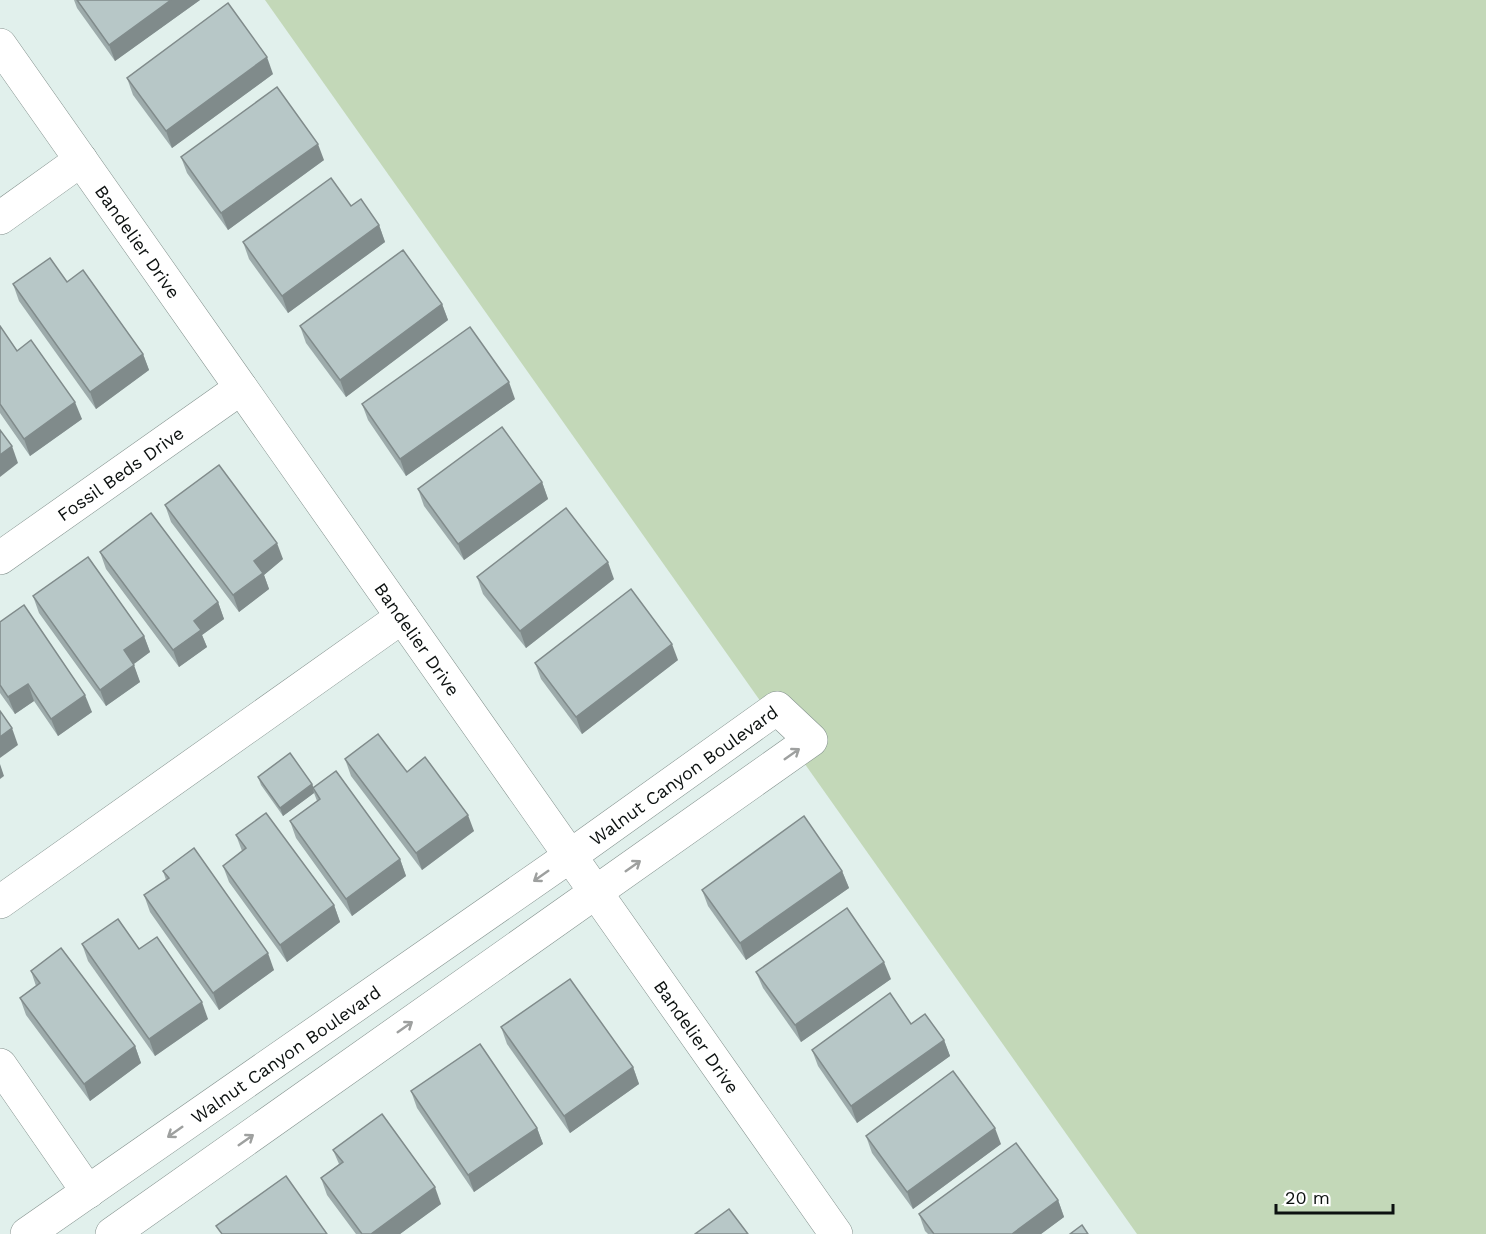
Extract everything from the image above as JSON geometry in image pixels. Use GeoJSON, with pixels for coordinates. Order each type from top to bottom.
{"type":"FeatureCollection","features":[{"type":"Feature","properties":{"kind":"street","name":"Bandelier Drive"},"geometry":{"type":"LineString","coordinates":[[0,45],[836,1234]]}},
{"type":"Feature","properties":{"kind":"street"},"geometry":{"type":"LineString","coordinates":[[0,218],[81,160]]}},
{"type":"Feature","properties":{"kind":"street","name":"Fossil Beds Drive"},"geometry":{"type":"LineString","coordinates":[[0,558],[241,388]]}},
{"type":"Feature","properties":{"kind":"street"},"geometry":{"type":"LineString","coordinates":[[0,902],[402,617]]}},
{"type":"Feature","properties":{"kind":"street","name":"Walnut Canyon Boulevard"},"geometry":{"type":"LineString","coordinates":[[27,1234],[570,856],[777,708],[811,740],[596,892],[146,1225],[112,1234]]}},
{"type":"Feature","properties":{"kind":"street"},"geometry":{"type":"LineString","coordinates":[[0,1065],[88,1192]]}},
{"type":"Feature","properties":{"kind":"green space"},"geometry":{"type":"Polygon","coordinates":[[[265,0],[1486,0],[1486,1234],[1137,1234],[265,0]]]}},
{"type":"Feature","properties":{"kind":"building"},"geometry":{"type":"Polygon","coordinates":[[[77,0],[171,0],[109,45],[77,0]]]}},
{"type":"Feature","properties":{"kind":"building"},"geometry":{"type":"Polygon","coordinates":[[[228,3],[267,57],[166,131],[127,78],[228,3]]]}},
{"type":"Feature","properties":{"kind":"building"},"geometry":{"type":"Polygon","coordinates":[[[277,87],[318,144],[221,213],[181,157],[277,87]]]}},
{"type":"Feature","properties":{"kind":"building"},"geometry":{"type":"Polygon","coordinates":[[[331,178],[351,206],[361,199],[379,225],[282,296],[243,242],[331,178]]]}},
{"type":"Feature","properties":{"kind":"building"},"geometry":{"type":"Polygon","coordinates":[[[403,250],[442,304],[340,380],[300,326],[403,250]]]}},
{"type":"Feature","properties":{"kind":"building"},"geometry":{"type":"Polygon","coordinates":[[[50,258],[67,282],[83,270],[143,354],[90,392],[13,284],[50,258]]]}},
{"type":"Feature","properties":{"kind":"building"},"geometry":{"type":"Polygon","coordinates":[[[0,326],[17,351],[31,340],[75,402],[24,439],[0,404],[0,326]]]}},
{"type":"Feature","properties":{"kind":"building"},"geometry":{"type":"Polygon","coordinates":[[[470,327],[509,382],[400,459],[362,404],[470,327]]]}},
{"type":"Feature","properties":{"kind":"building"},"geometry":{"type":"Polygon","coordinates":[[[502,427],[542,482],[458,544],[418,489],[502,427]]]}},
{"type":"Feature","properties":{"kind":"building"},"geometry":{"type":"Polygon","coordinates":[[[0,430],[12,446],[0,455],[0,430]]]}},
{"type":"Feature","properties":{"kind":"building"},"geometry":{"type":"Polygon","coordinates":[[[219,465],[277,543],[254,561],[263,573],[233,595],[165,505],[219,465]]]}},
{"type":"Feature","properties":{"kind":"building"},"geometry":{"type":"Polygon","coordinates":[[[566,508],[608,562],[520,631],[477,577],[566,508]]]}},
{"type":"Feature","properties":{"kind":"building"},"geometry":{"type":"Polygon","coordinates":[[[151,513],[218,602],[194,621],[201,630],[173,650],[100,552],[151,513]]]}},
{"type":"Feature","properties":{"kind":"building"},"geometry":{"type":"Polygon","coordinates":[[[88,557],[144,636],[124,650],[134,665],[100,690],[33,596],[88,557]]]}},
{"type":"Feature","properties":{"kind":"building"},"geometry":{"type":"Polygon","coordinates":[[[631,589],[672,644],[576,717],[535,663],[631,589]]]}},
{"type":"Feature","properties":{"kind":"building"},"geometry":{"type":"Polygon","coordinates":[[[24,605],[85,695],[51,719],[28,684],[8,697],[0,685],[0,622],[24,605]]]}},
{"type":"Feature","properties":{"kind":"building"},"geometry":{"type":"Polygon","coordinates":[[[0,711],[12,728],[0,737],[0,711]]]}},
{"type":"Feature","properties":{"kind":"building"},"geometry":{"type":"Polygon","coordinates":[[[378,734],[407,772],[425,757],[468,815],[416,853],[345,759],[378,734]]]}},
{"type":"Feature","properties":{"kind":"building"},"geometry":{"type":"Polygon","coordinates":[[[290,753],[312,784],[280,808],[258,777],[290,753]]]}},
{"type":"Feature","properties":{"kind":"building"},"geometry":{"type":"Polygon","coordinates":[[[336,771],[400,859],[346,899],[290,821],[320,799],[313,788],[336,771]]]}},
{"type":"Feature","properties":{"kind":"building"},"geometry":{"type":"Polygon","coordinates":[[[266,813],[334,905],[280,945],[223,866],[246,848],[236,835],[266,813]]]}},
{"type":"Feature","properties":{"kind":"building"},"geometry":{"type":"Polygon","coordinates":[[[804,816],[842,871],[740,943],[702,890],[804,816]]]}},
{"type":"Feature","properties":{"kind":"building"},"geometry":{"type":"Polygon","coordinates":[[[194,848],[268,953],[213,993],[144,895],[169,878],[163,871],[194,848]]]}},
{"type":"Feature","properties":{"kind":"building"},"geometry":{"type":"Polygon","coordinates":[[[847,908],[884,962],[795,1025],[756,972],[847,908]]]}},
{"type":"Feature","properties":{"kind":"building"},"geometry":{"type":"Polygon","coordinates":[[[118,919],[139,949],[157,937],[202,1002],[149,1039],[82,944],[118,919]]]}},
{"type":"Feature","properties":{"kind":"building"},"geometry":{"type":"Polygon","coordinates":[[[61,948],[135,1046],[84,1084],[20,998],[40,983],[31,971],[61,948]]]}},
{"type":"Feature","properties":{"kind":"building"},"geometry":{"type":"Polygon","coordinates":[[[570,979],[633,1067],[564,1116],[501,1027],[570,979]]]}},
{"type":"Feature","properties":{"kind":"building"},"geometry":{"type":"Polygon","coordinates":[[[890,993],[911,1024],[925,1014],[944,1040],[851,1106],[812,1050],[890,993]]]}},
{"type":"Feature","properties":{"kind":"building"},"geometry":{"type":"Polygon","coordinates":[[[480,1044],[537,1128],[468,1175],[411,1091],[480,1044]]]}},
{"type":"Feature","properties":{"kind":"building"},"geometry":{"type":"Polygon","coordinates":[[[953,1071],[995,1128],[907,1192],[866,1136],[953,1071]]]}},
{"type":"Feature","properties":{"kind":"building"},"geometry":{"type":"Polygon","coordinates":[[[382,1114],[435,1187],[371,1234],[362,1234],[321,1178],[343,1162],[333,1150],[382,1114]]]}},
{"type":"Feature","properties":{"kind":"building"},"geometry":{"type":"Polygon","coordinates":[[[1016,1143],[1058,1200],[1012,1234],[934,1234],[919,1214],[1016,1143]]]}},
{"type":"Feature","properties":{"kind":"building"},"geometry":{"type":"Polygon","coordinates":[[[286,1176],[327,1234],[222,1234],[216,1226],[286,1176]]]}},
{"type":"Feature","properties":{"kind":"building"},"geometry":{"type":"Polygon","coordinates":[[[729,1209],[748,1234],[695,1234],[729,1209]]]}},
{"type":"Feature","properties":{"kind":"building"},"geometry":{"type":"Polygon","coordinates":[[[1082,1225],[1088,1234],[1070,1234],[1082,1225]]]}}]}
